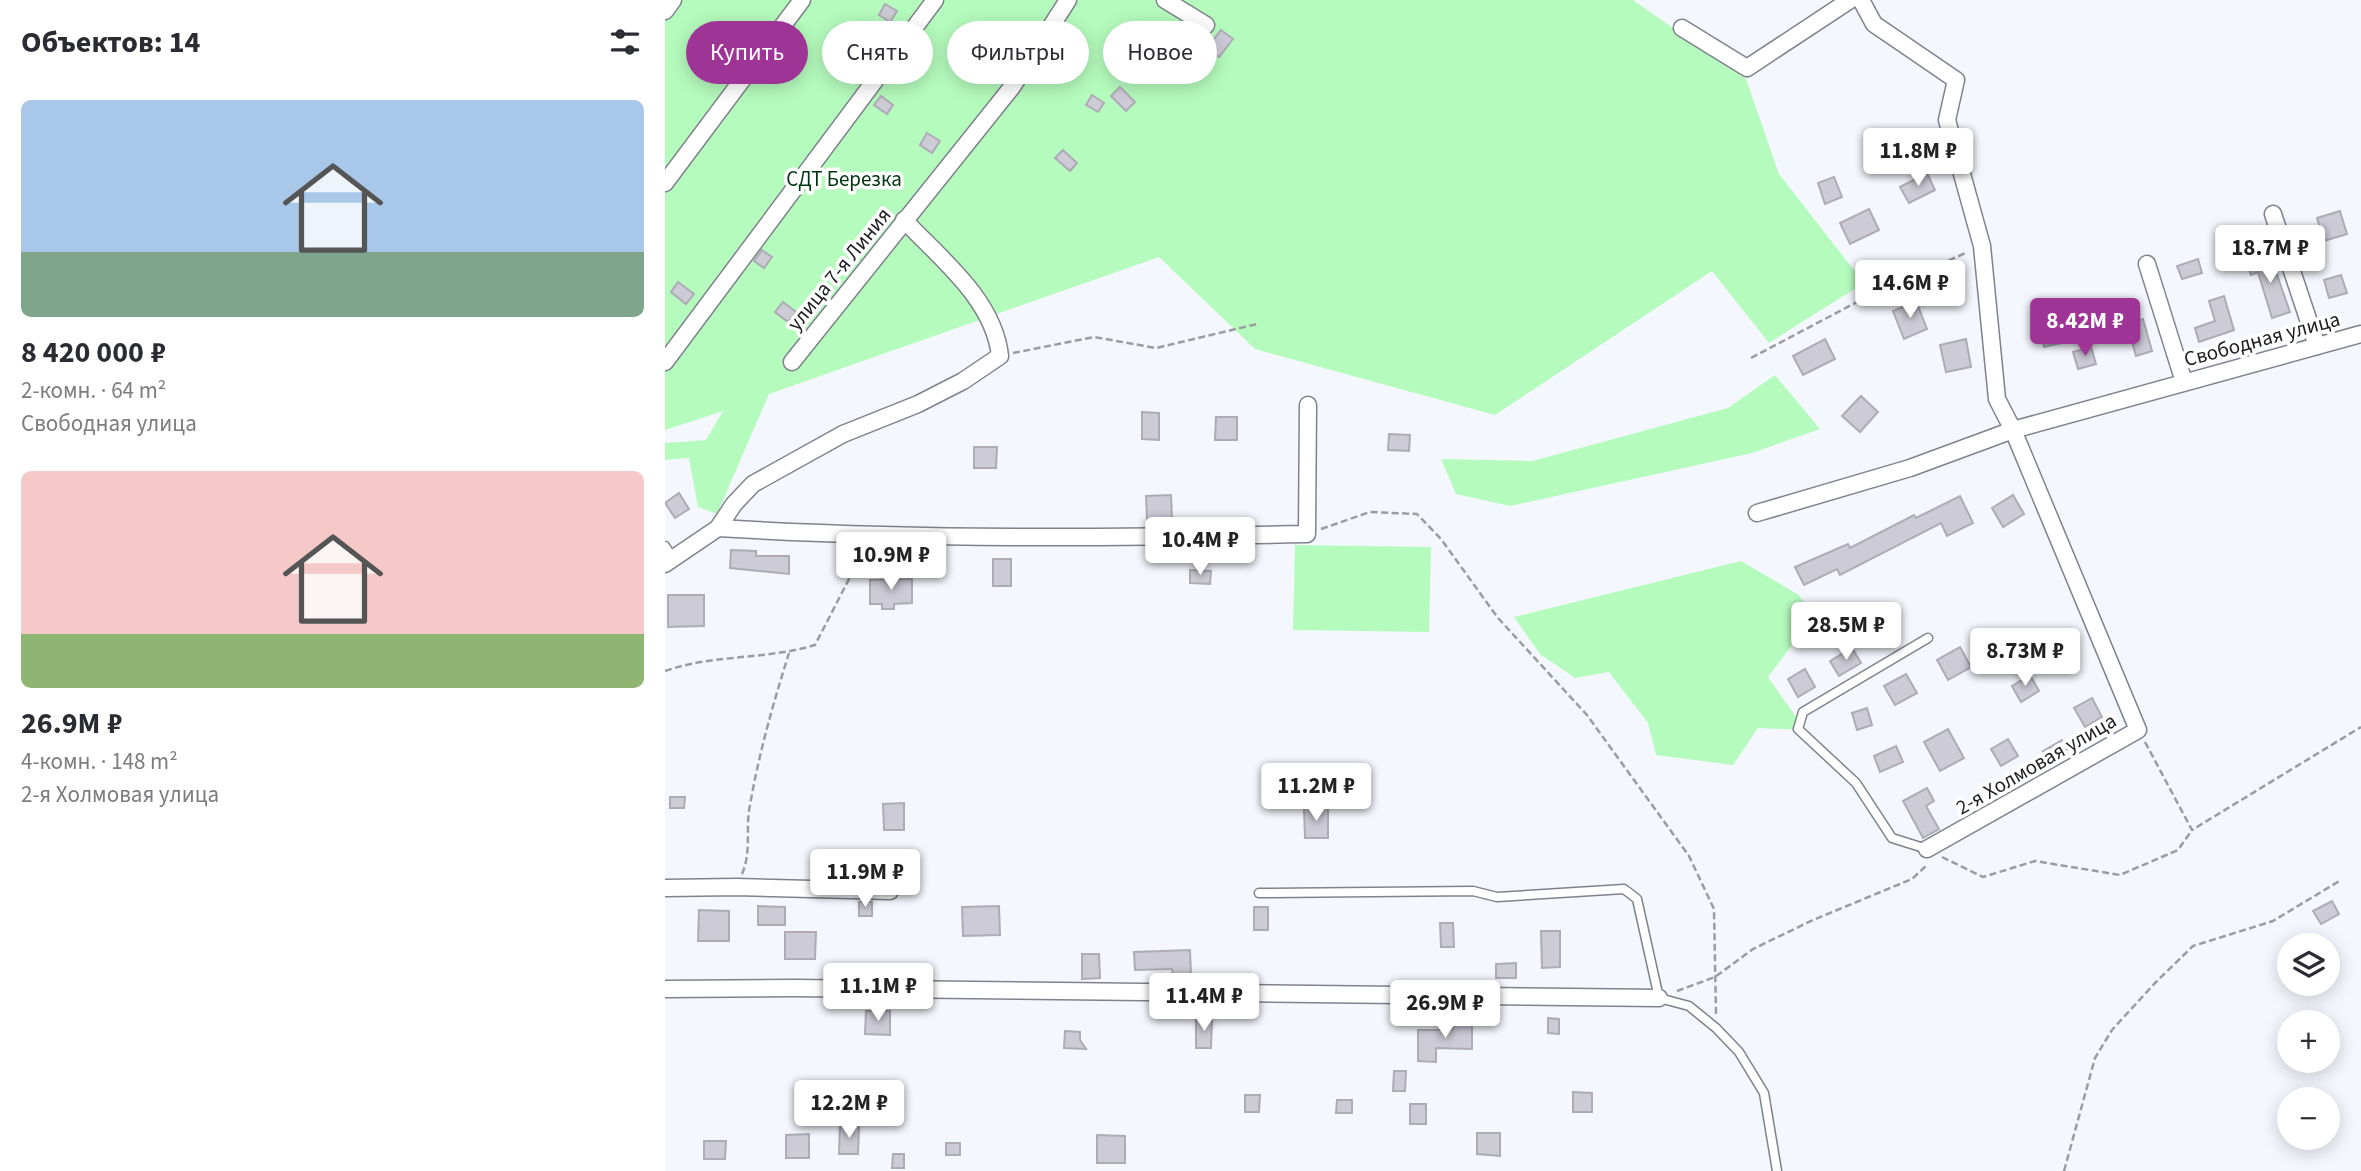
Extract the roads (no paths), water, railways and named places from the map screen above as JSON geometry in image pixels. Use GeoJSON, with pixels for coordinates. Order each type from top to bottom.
{"type":"FeatureCollection","features":[{"type":"Feature","properties":{"kind":"street"},"geometry":{"type":"LineString","coordinates":[[665,10],[673,0]]}},
{"type":"Feature","properties":{"kind":"street"},"geometry":{"type":"LineString","coordinates":[[665,183],[802,0]]}},
{"type":"Feature","properties":{"kind":"street"},"geometry":{"type":"LineString","coordinates":[[665,362],[936,0]]}},
{"type":"Feature","properties":{"kind":"street","name":"улица 7-я Линия"},"geometry":{"type":"LineString","coordinates":[[792,362],[1012,87],[1068,0]]}},
{"type":"Feature","properties":{"kind":"street"},"geometry":{"type":"LineString","coordinates":[[1165,0],[1199,21]]}},
{"type":"Feature","properties":{"kind":"street"},"geometry":{"type":"LineString","coordinates":[[1682,28],[1747,68],[1850,0]]}},
{"type":"Feature","properties":{"kind":"street","name":"2-я Холмовая улица"},"geometry":{"type":"LineString","coordinates":[[1861,0],[1874,24],[1955,80],[1947,120],[1982,246],[1997,399],[2013,429],[2138,730],[1929,856]]}},
{"type":"Feature","properties":{"kind":"street"},"geometry":{"type":"LineString","coordinates":[[2273,214],[2317,346]]}},
{"type":"Feature","properties":{"kind":"street"},"geometry":{"type":"LineString","coordinates":[[668,557],[719,528],[734,504],[753,484],[843,434],[918,404],[963,381],[1000,356],[997,333],[972,291],[904,220]]}},
{"type":"Feature","properties":{"kind":"street"},"geometry":{"type":"LineString","coordinates":[[2147,264],[2184,382]]}},
{"type":"Feature","properties":{"kind":"street","name":"Свободная улица"},"geometry":{"type":"LineString","coordinates":[[1757,513],[1910,468],[2013,429],[2361,334]]}},
{"type":"Feature","properties":{"kind":"street"},"geometry":{"type":"LineString","coordinates":[[719,528],[876,535],[1054,537],[1307,534],[1308,405]]}},
{"type":"Feature","properties":{"kind":"street"},"geometry":{"type":"LineString","coordinates":[[665,888],[890,891]]}},
{"type":"Feature","properties":{"kind":"street"},"geometry":{"type":"LineString","coordinates":[[665,989],[807,988],[1658,998]]}},
{"type":"Feature","properties":{"kind":"lane"},"geometry":{"type":"LineString","coordinates":[[1928,638],[1803,712],[1798,729],[1856,783],[1892,838],[1929,856]]}},
{"type":"Feature","properties":{"kind":"lane"},"geometry":{"type":"LineString","coordinates":[[1259,893],[1472,891],[1497,897],[1624,888],[1637,899],[1658,998],[1689,1006],[1716,1028],[1739,1052],[1764,1093],[1777,1171]]}},
{"type":"Feature","properties":{"kind":"park label","name":"СДТ Березка"},"geometry":{"type":"Point","coordinates":[844,179]}}]}
